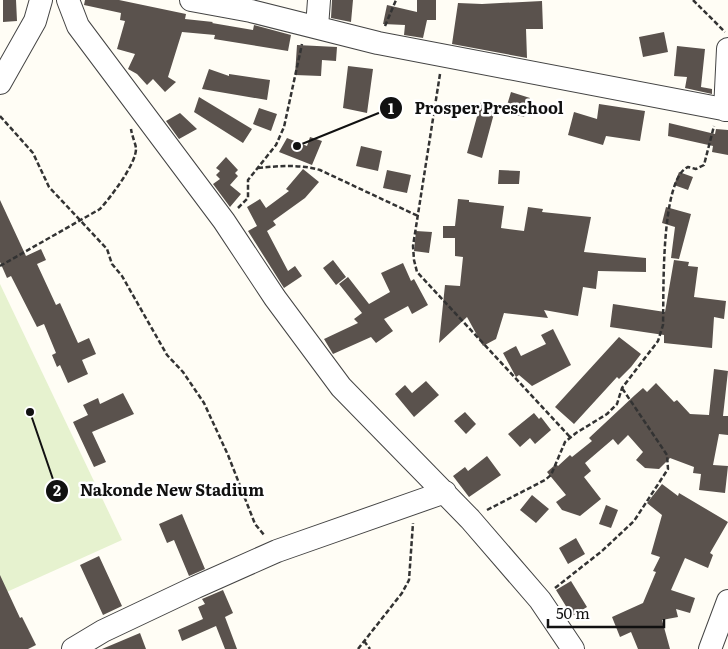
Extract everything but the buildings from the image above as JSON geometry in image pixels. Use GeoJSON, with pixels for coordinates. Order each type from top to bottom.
{"type":"FeatureCollection","features":[{"type":"Feature","properties":{"kind":"street"},"geometry":{"type":"LineString","coordinates":[[0,83],[35,21],[41,0]]}},
{"type":"Feature","properties":{"kind":"street"},"geometry":{"type":"LineString","coordinates":[[68,0],[78,26],[224,221],[275,298],[341,387],[470,519],[540,600],[573,649]]}},
{"type":"Feature","properties":{"kind":"street"},"geometry":{"type":"LineString","coordinates":[[191,0],[252,11],[378,43],[724,110],[728,49]]}},
{"type":"Feature","properties":{"kind":"street"},"geometry":{"type":"LineString","coordinates":[[312,26],[319,0]]}},
{"type":"Feature","properties":{"kind":"street"},"geometry":{"type":"LineString","coordinates":[[72,649],[128,619],[277,551],[445,492]]}},
{"type":"Feature","properties":{"kind":"street"},"geometry":{"type":"LineString","coordinates":[[710,649],[728,601]]}},
{"type":"Feature","properties":{"kind":"path"},"geometry":{"type":"LineString","coordinates":[[378,43],[396,0]]}},
{"type":"Feature","properties":{"kind":"path"},"geometry":{"type":"LineString","coordinates":[[693,0],[728,34]]}},
{"type":"Feature","properties":{"kind":"path"},"geometry":{"type":"LineString","coordinates":[[224,221],[246,201],[248,180],[276,145],[284,127],[312,26]]}},
{"type":"Feature","properties":{"kind":"path"},"geometry":{"type":"LineString","coordinates":[[443,55],[413,246],[417,272],[570,437]]}},
{"type":"Feature","properties":{"kind":"path"},"geometry":{"type":"LineString","coordinates":[[0,266],[100,209],[133,162],[136,149],[130,125],[134,102]]}},
{"type":"Feature","properties":{"kind":"path"},"geometry":{"type":"LineString","coordinates":[[470,519],[548,478],[553,472],[562,447],[570,437],[612,410],[617,404],[622,388],[658,341],[663,325],[668,210],[681,172],[688,166],[696,169],[704,165],[724,110]]}},
{"type":"Feature","properties":{"kind":"path"},"geometry":{"type":"LineString","coordinates":[[0,116],[33,153],[49,187],[107,249],[113,266],[122,276],[167,355],[183,372],[204,403],[225,448],[255,524],[277,551]]}},
{"type":"Feature","properties":{"kind":"path"},"geometry":{"type":"LineString","coordinates":[[258,168],[308,166],[418,216]]}},
{"type":"Feature","properties":{"kind":"path"},"geometry":{"type":"LineString","coordinates":[[540,600],[617,539],[634,521],[668,469],[667,455],[622,388]]}},
{"type":"Feature","properties":{"kind":"path"},"geometry":{"type":"LineString","coordinates":[[358,649],[402,593],[409,580],[414,503]]}},
{"type":"Feature","properties":{"kind":"path"},"geometry":{"type":"LineString","coordinates":[[364,641],[370,649]]}},
{"type":"Feature","properties":{"kind":"green space"},"geometry":{"type":"Polygon","coordinates":[[[0,284],[122,540],[0,595],[0,284]]]}},
{"type":"Feature","properties":{"kind":"place","name":"Prosper Preschool"},"geometry":{"type":"Point","coordinates":[297,146]}},
{"type":"Feature","properties":{"kind":"place","name":"Nakonde New Stadium"},"geometry":{"type":"Point","coordinates":[30,412]}}]}
